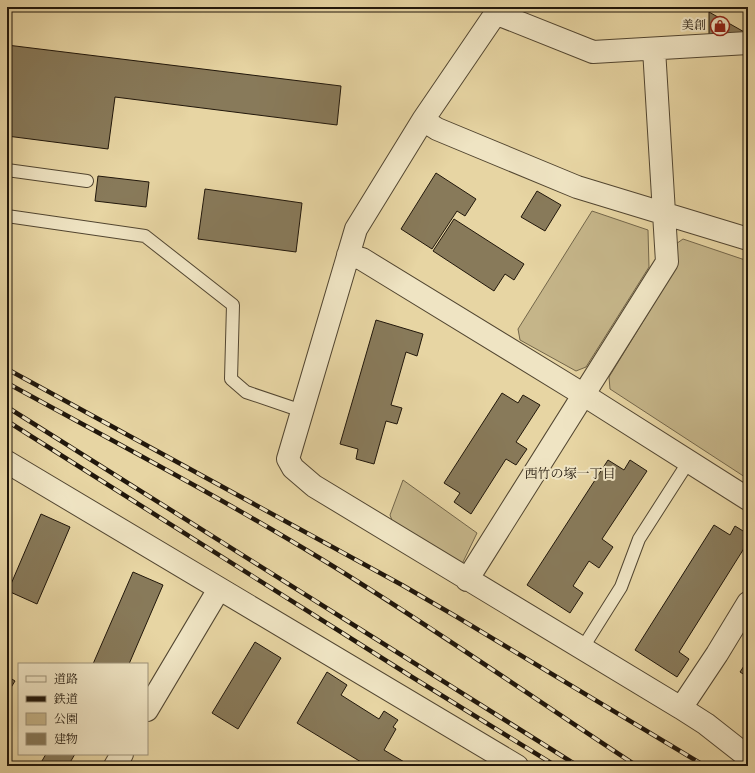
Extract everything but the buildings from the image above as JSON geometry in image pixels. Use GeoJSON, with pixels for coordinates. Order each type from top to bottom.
{"type":"FeatureCollection","features":[{"type":"Feature","properties":{"kind":"street"},"geometry":{"type":"LineString","coordinates":[[748,43],[593,52],[497,10],[423,120],[356,229],[288,459],[293,468],[314,486],[467,580],[681,708],[706,724],[748,757]]}},
{"type":"Feature","properties":{"kind":"street"},"geometry":{"type":"LineString","coordinates":[[467,580],[667,262],[654,48]]}},
{"type":"Feature","properties":{"kind":"street"},"geometry":{"type":"LineString","coordinates":[[423,120],[437,129],[577,187],[748,239]]}},
{"type":"Feature","properties":{"kind":"street"},"geometry":{"type":"LineString","coordinates":[[348,255],[362,259],[584,395],[748,499]]}},
{"type":"Feature","properties":{"kind":"street"},"geometry":{"type":"LineString","coordinates":[[7,462],[506,763]]}},
{"type":"Feature","properties":{"kind":"street"},"geometry":{"type":"LineString","coordinates":[[148,708],[219,589]]}},
{"type":"Feature","properties":{"kind":"street"},"geometry":{"type":"LineString","coordinates":[[681,708],[717,654],[748,603]]}},
{"type":"Feature","properties":{"kind":"street"},"geometry":{"type":"LineString","coordinates":[[114,766],[121,755]]}},
{"type":"Feature","properties":{"kind":"lane"},"geometry":{"type":"LineString","coordinates":[[7,170],[87,181]]}},
{"type":"Feature","properties":{"kind":"lane"},"geometry":{"type":"LineString","coordinates":[[7,216],[145,236],[233,305],[231,379],[246,392],[302,411]]}},
{"type":"Feature","properties":{"kind":"lane"},"geometry":{"type":"LineString","coordinates":[[582,649],[621,587],[639,539],[689,461]]}},
{"type":"Feature","properties":{"kind":"green space"},"geometry":{"type":"Polygon","coordinates":[[[592,211],[648,230],[649,267],[586,367],[576,371],[520,340],[518,329],[592,211]]]}},
{"type":"Feature","properties":{"kind":"green space"},"geometry":{"type":"Polygon","coordinates":[[[683,239],[748,261],[748,479],[610,389],[609,377],[674,271],[673,246],[683,239]]]}},
{"type":"Feature","properties":{"kind":"green space"},"geometry":{"type":"Polygon","coordinates":[[[403,480],[477,533],[462,564],[393,523],[390,515],[403,480]]]}},
{"type":"Feature","properties":{"kind":"railway"},"geometry":{"type":"LineString","coordinates":[[7,369],[402,585],[705,766]]}},
{"type":"Feature","properties":{"kind":"railway"},"geometry":{"type":"LineString","coordinates":[[7,383],[202,490],[318,557],[439,634],[637,766]]}},
{"type":"Feature","properties":{"kind":"railway"},"geometry":{"type":"LineString","coordinates":[[7,407],[578,766]]}},
{"type":"Feature","properties":{"kind":"railway"},"geometry":{"type":"LineString","coordinates":[[7,421],[412,677],[556,766]]}},
{"type":"Feature","properties":{"kind":"place","name":"美創"},"geometry":{"type":"Point","coordinates":[720,26]}},
{"type":"Feature","properties":{"kind":"district","name":"西竹の塚一丁目"},"geometry":{"type":"Point","coordinates":[570,475]}}]}
